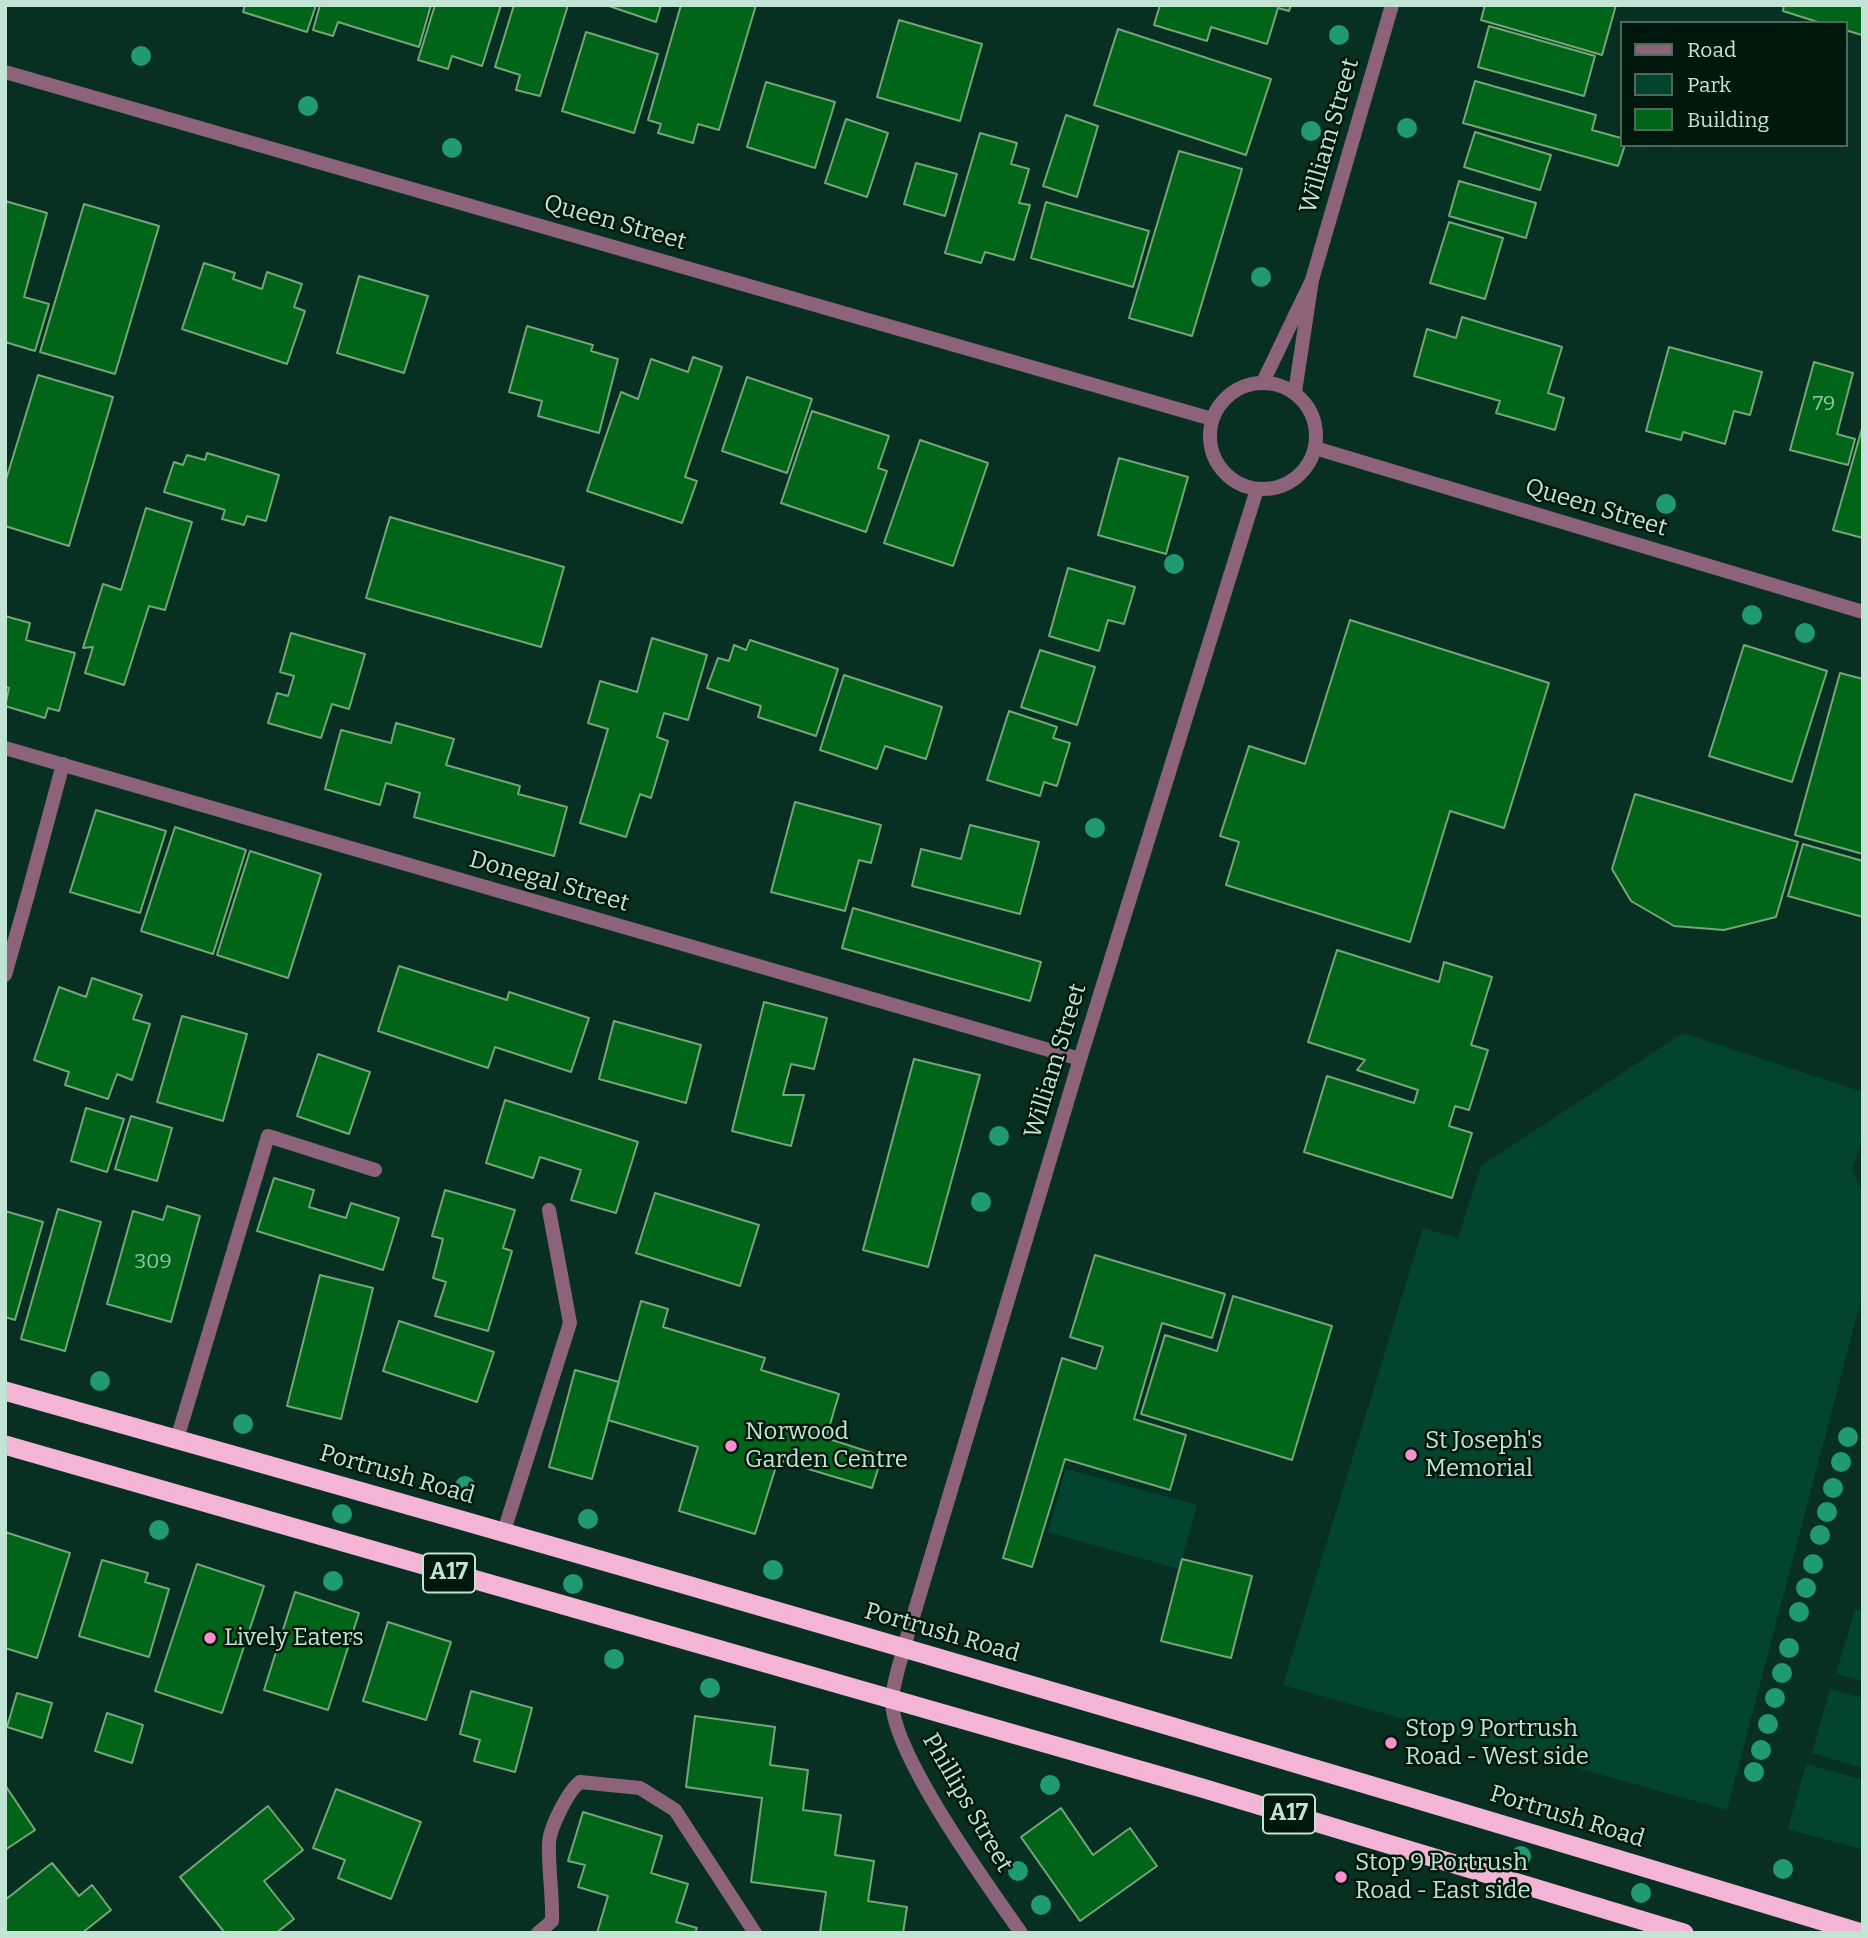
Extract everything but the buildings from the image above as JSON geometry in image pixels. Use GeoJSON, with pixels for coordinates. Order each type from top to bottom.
{"type":"FeatureCollection","features":[{"type":"Feature","properties":{"kind":"highway","name":"Portrush Road"},"geometry":{"type":"LineString","coordinates":[[5,1391],[504,1531],[1260,1750],[1862,1933]]}},
{"type":"Feature","properties":{"kind":"highway","name":"A17"},"geometry":{"type":"LineString","coordinates":[[5,1445],[892,1701],[1239,1798],[1684,1933]]}},
{"type":"Feature","properties":{"kind":"street","name":"William Street"},"geometry":{"type":"LineString","coordinates":[[1295,392],[1312,280],[1392,5]]}},
{"type":"Feature","properties":{"kind":"street","name":"Queen Street"},"geometry":{"type":"LineString","coordinates":[[5,72],[1213,419]]}},
{"type":"Feature","properties":{"kind":"street","name":"William Street"},"geometry":{"type":"LineString","coordinates":[[1263,382],[1312,280]]}},
{"type":"Feature","properties":{"kind":"street"},"geometry":{"type":"LineString","coordinates":[[1263,382],[1295,392],[1314,417],[1317,433],[1315,448],[1300,475],[1272,489],[1257,489],[1228,477],[1218,464],[1211,442],[1213,419],[1220,404],[1232,392],[1263,382]]}},
{"type":"Feature","properties":{"kind":"street","name":"Queen Street"},"geometry":{"type":"LineString","coordinates":[[1315,448],[1863,612]]}},
{"type":"Feature","properties":{"kind":"street","name":"William Street"},"geometry":{"type":"LineString","coordinates":[[904,1647],[1080,1059],[1257,489]]}},
{"type":"Feature","properties":{"kind":"street","name":"Donegal Street"},"geometry":{"type":"LineString","coordinates":[[5,748],[1080,1059]]}},
{"type":"Feature","properties":{"kind":"street"},"geometry":{"type":"LineString","coordinates":[[5,975],[63,764]]}},
{"type":"Feature","properties":{"kind":"street"},"geometry":{"type":"LineString","coordinates":[[177,1439],[268,1136],[375,1170]]}},
{"type":"Feature","properties":{"kind":"street"},"geometry":{"type":"LineString","coordinates":[[504,1531],[570,1322],[549,1210]]}},
{"type":"Feature","properties":{"kind":"street","name":"Phillips Street"},"geometry":{"type":"LineString","coordinates":[[904,1647],[892,1701],[900,1731],[920,1776],[970,1861],[1021,1933]]}},
{"type":"Feature","properties":{"kind":"street"},"geometry":{"type":"LineString","coordinates":[[538,1933],[552,1921],[553,1888],[548,1842],[570,1790],[580,1782],[640,1788],[675,1810],[755,1933]]}},
{"type":"Feature","properties":{"kind":"green space"},"geometry":{"type":"Polygon","coordinates":[[[1683,1033],[1863,1092],[1863,1136],[1852,1170],[1863,1194],[1863,1292],[1727,1810],[1283,1685],[1423,1228],[1458,1238],[1481,1166],[1683,1033]]]}},
{"type":"Feature","properties":{"kind":"green space"},"geometry":{"type":"Polygon","coordinates":[[[1066,1469],[1197,1505],[1179,1569],[1048,1532],[1066,1469]]]}},
{"type":"Feature","properties":{"kind":"green space"},"geometry":{"type":"Polygon","coordinates":[[[1855,1609],[1863,1611],[1863,1681],[1836,1674],[1855,1609]]]}},
{"type":"Feature","properties":{"kind":"green space"},"geometry":{"type":"Polygon","coordinates":[[[1830,1689],[1863,1698],[1863,1768],[1812,1753],[1830,1689]]]}},
{"type":"Feature","properties":{"kind":"green space"},"geometry":{"type":"Polygon","coordinates":[[[1806,1764],[1863,1780],[1863,1850],[1788,1829],[1806,1764]]]}},
{"type":"Feature","properties":{"kind":"place","name":"Norwood Garden Centre"},"geometry":{"type":"Point","coordinates":[731,1446]}},
{"type":"Feature","properties":{"kind":"place","name":"St Joseph's Memorial"},"geometry":{"type":"Point","coordinates":[1411,1455]}},
{"type":"Feature","properties":{"kind":"place","name":"Lively Eaters"},"geometry":{"type":"Point","coordinates":[210,1638]}},
{"type":"Feature","properties":{"kind":"place","name":"Stop 9 Portrush Road - West side"},"geometry":{"type":"Point","coordinates":[1391,1743]}},
{"type":"Feature","properties":{"kind":"place","name":"Stop 9 Portrush Road - East side"},"geometry":{"type":"Point","coordinates":[1341,1877]}}]}
